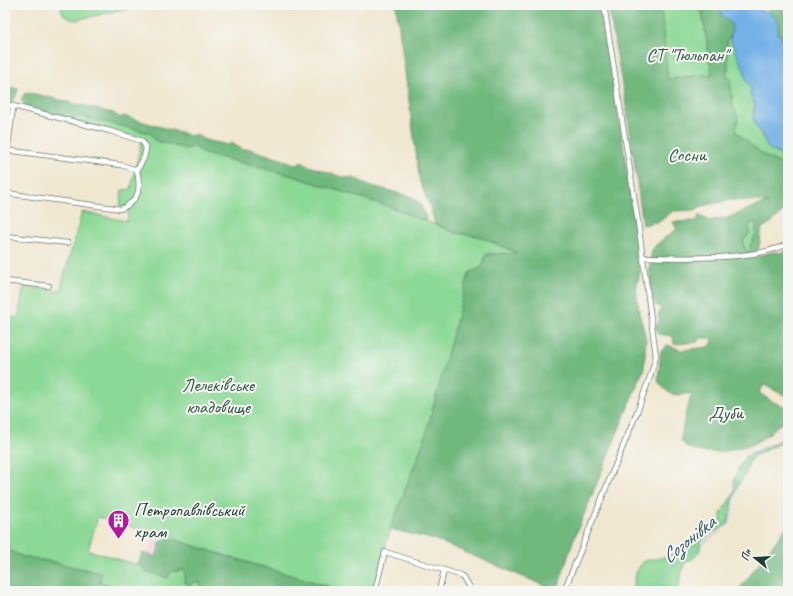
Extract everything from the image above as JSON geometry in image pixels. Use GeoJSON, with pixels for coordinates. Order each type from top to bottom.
{"type":"FeatureCollection","features":[{"type":"Feature","properties":{"kind":"street"},"geometry":{"type":"LineString","coordinates":[[564,591],[637,412],[651,374],[655,350],[643,257],[604,5]]}},
{"type":"Feature","properties":{"kind":"street"},"geometry":{"type":"LineString","coordinates":[[5,104],[110,131],[142,141],[146,148],[144,158],[137,170],[140,185],[135,199],[121,209],[5,193]]}},
{"type":"Feature","properties":{"kind":"street"},"geometry":{"type":"LineString","coordinates":[[5,169],[6,151],[14,107]]}},
{"type":"Feature","properties":{"kind":"street"},"geometry":{"type":"LineString","coordinates":[[6,151],[121,165],[137,170]]}},
{"type":"Feature","properties":{"kind":"street"},"geometry":{"type":"LineString","coordinates":[[5,236],[68,243]]}},
{"type":"Feature","properties":{"kind":"street"},"geometry":{"type":"LineString","coordinates":[[643,257],[685,258],[745,255],[763,253],[788,244]]}},
{"type":"Feature","properties":{"kind":"street"},"geometry":{"type":"LineString","coordinates":[[5,281],[49,286]]}},
{"type":"Feature","properties":{"kind":"street"},"geometry":{"type":"LineString","coordinates":[[375,591],[385,552],[463,577],[471,591]]}},
{"type":"Feature","properties":{"kind":"street"},"geometry":{"type":"LineString","coordinates":[[439,591],[444,570]]}},
{"type":"Feature","properties":{"kind":"shaded area"},"geometry":{"type":"Polygon","coordinates":[[[152,538],[161,541],[156,557],[147,554],[152,538]]]}},
{"type":"Feature","properties":{"kind":"green space"},"geometry":{"type":"Polygon","coordinates":[[[60,5],[146,5],[75,20],[64,15],[60,5]]]}},
{"type":"Feature","properties":{"kind":"green space"},"geometry":{"type":"Polygon","coordinates":[[[396,5],[599,5],[623,144],[640,272],[636,289],[639,313],[646,339],[644,368],[573,541],[557,591],[436,540],[390,529],[424,441],[469,273],[482,267],[486,254],[518,253],[478,236],[456,233],[435,224],[430,206],[420,182],[396,5]]]}},
{"type":"Feature","properties":{"kind":"green space","name":"Сосни"},"geometry":{"type":"Polygon","coordinates":[[[608,5],[661,5],[668,79],[712,74],[701,5],[720,5],[719,8],[732,25],[730,37],[727,40],[728,69],[726,73],[730,79],[733,105],[738,117],[736,132],[767,157],[781,164],[788,165],[788,207],[772,222],[762,228],[759,246],[756,253],[759,256],[773,252],[780,253],[788,250],[788,397],[764,385],[759,393],[773,402],[788,408],[788,420],[778,425],[768,435],[751,445],[721,452],[700,452],[687,447],[681,441],[692,393],[676,395],[669,393],[658,381],[661,351],[667,345],[681,350],[709,347],[713,342],[711,338],[701,338],[697,342],[674,344],[673,336],[658,334],[656,325],[660,321],[658,315],[662,308],[656,305],[652,294],[650,261],[653,249],[660,241],[677,229],[673,222],[697,221],[699,215],[709,221],[727,218],[761,204],[769,203],[759,201],[731,200],[706,205],[695,210],[673,211],[660,221],[643,225],[628,117],[608,5]],[[755,222],[751,223],[749,228],[750,233],[743,241],[744,247],[749,253],[751,250],[750,246],[756,234],[755,222]]]}},
{"type":"Feature","properties":{"kind":"green space","name":"СТ \"Тюльпан\""},"geometry":{"type":"Polygon","coordinates":[[[661,5],[701,5],[712,74],[667,79],[661,5]]]}},
{"type":"Feature","properties":{"kind":"green space"},"geometry":{"type":"Polygon","coordinates":[[[771,5],[783,5],[783,10],[788,13],[788,51],[780,35],[777,34],[779,24],[773,16],[767,12],[771,5]]]}},
{"type":"Feature","properties":{"kind":"green space"},"geometry":{"type":"Polygon","coordinates":[[[730,37],[745,72],[746,80],[751,87],[750,94],[755,105],[753,111],[756,126],[764,138],[767,147],[788,160],[788,165],[781,164],[767,157],[736,132],[737,117],[733,105],[730,79],[726,73],[728,69],[727,40],[730,37]]]}},
{"type":"Feature","properties":{"kind":"green space"},"geometry":{"type":"Polygon","coordinates":[[[5,86],[18,89],[15,98],[10,104],[5,103],[5,86]]]}},
{"type":"Feature","properties":{"kind":"green space"},"geometry":{"type":"Polygon","coordinates":[[[25,93],[35,94],[113,113],[120,118],[123,116],[192,136],[194,134],[205,140],[228,145],[232,143],[243,150],[249,149],[296,164],[303,162],[309,166],[342,177],[353,178],[372,186],[412,197],[420,204],[426,219],[420,220],[396,209],[290,175],[202,153],[195,147],[186,149],[156,141],[150,133],[79,116],[71,119],[26,108],[21,99],[25,93]]]}},
{"type":"Feature","properties":{"kind":"green space","name":"Лелеківське кладовище"},"geometry":{"type":"Polygon","coordinates":[[[79,115],[150,133],[195,147],[202,153],[290,175],[396,209],[456,233],[478,236],[519,254],[482,267],[424,441],[390,529],[373,591],[334,591],[328,586],[98,517],[88,550],[138,565],[168,577],[170,572],[185,570],[193,582],[201,582],[203,591],[136,591],[100,583],[100,573],[24,557],[5,549],[5,316],[18,318],[24,286],[60,291],[82,212],[127,221],[129,208],[120,206],[122,190],[131,189],[142,139],[71,119],[79,115]]]}},
{"type":"Feature","properties":{"kind":"green space"},"geometry":{"type":"Polygon","coordinates":[[[755,222],[756,231],[755,237],[750,246],[750,253],[744,247],[743,241],[750,233],[749,228],[751,223],[755,222]]]}},
{"type":"Feature","properties":{"kind":"green space"},"geometry":{"type":"Polygon","coordinates":[[[788,436],[788,438],[761,453],[754,455],[749,462],[745,475],[738,485],[730,510],[728,523],[700,542],[700,550],[694,558],[684,563],[677,591],[632,591],[637,570],[644,561],[676,553],[694,544],[706,533],[715,530],[721,524],[721,513],[735,492],[734,481],[745,457],[788,436]]]}},
{"type":"Feature","properties":{"kind":"green space"},"geometry":{"type":"Polygon","coordinates":[[[788,525],[788,591],[738,591],[788,525]]]}},
{"type":"Feature","properties":{"kind":"green space"},"geometry":{"type":"Polygon","coordinates":[[[170,538],[228,557],[328,586],[334,591],[202,591],[200,582],[193,582],[190,586],[184,582],[185,570],[170,572],[168,578],[147,572],[144,568],[138,565],[142,553],[156,557],[161,541],[170,538]]]}},
{"type":"Feature","properties":{"kind":"green space"},"geometry":{"type":"Polygon","coordinates":[[[5,549],[24,557],[101,573],[100,583],[136,591],[5,591],[5,549]]]}},
{"type":"Feature","properties":{"kind":"water"},"geometry":{"type":"Polygon","coordinates":[[[720,5],[742,6],[758,9],[765,11],[778,20],[779,24],[777,34],[780,35],[788,51],[788,160],[767,147],[764,138],[756,126],[753,118],[755,105],[750,94],[751,87],[746,81],[745,72],[730,40],[732,25],[724,18],[719,8],[720,5]]]}},
{"type":"Feature","properties":{"kind":"waterway","name":"Созонівка"},"geometry":{"type":"LineString","coordinates":[[651,591],[675,565],[729,524],[738,479],[751,453],[788,437]]}},
{"type":"Feature","properties":{"kind":"place","name":"Петропавлівський храм"},"geometry":{"type":"Point","coordinates":[118,540]}},
{"type":"Feature","properties":{"kind":"park label","name":"Дуби"},"geometry":{"type":"Point","coordinates":[726,412]}}]}
